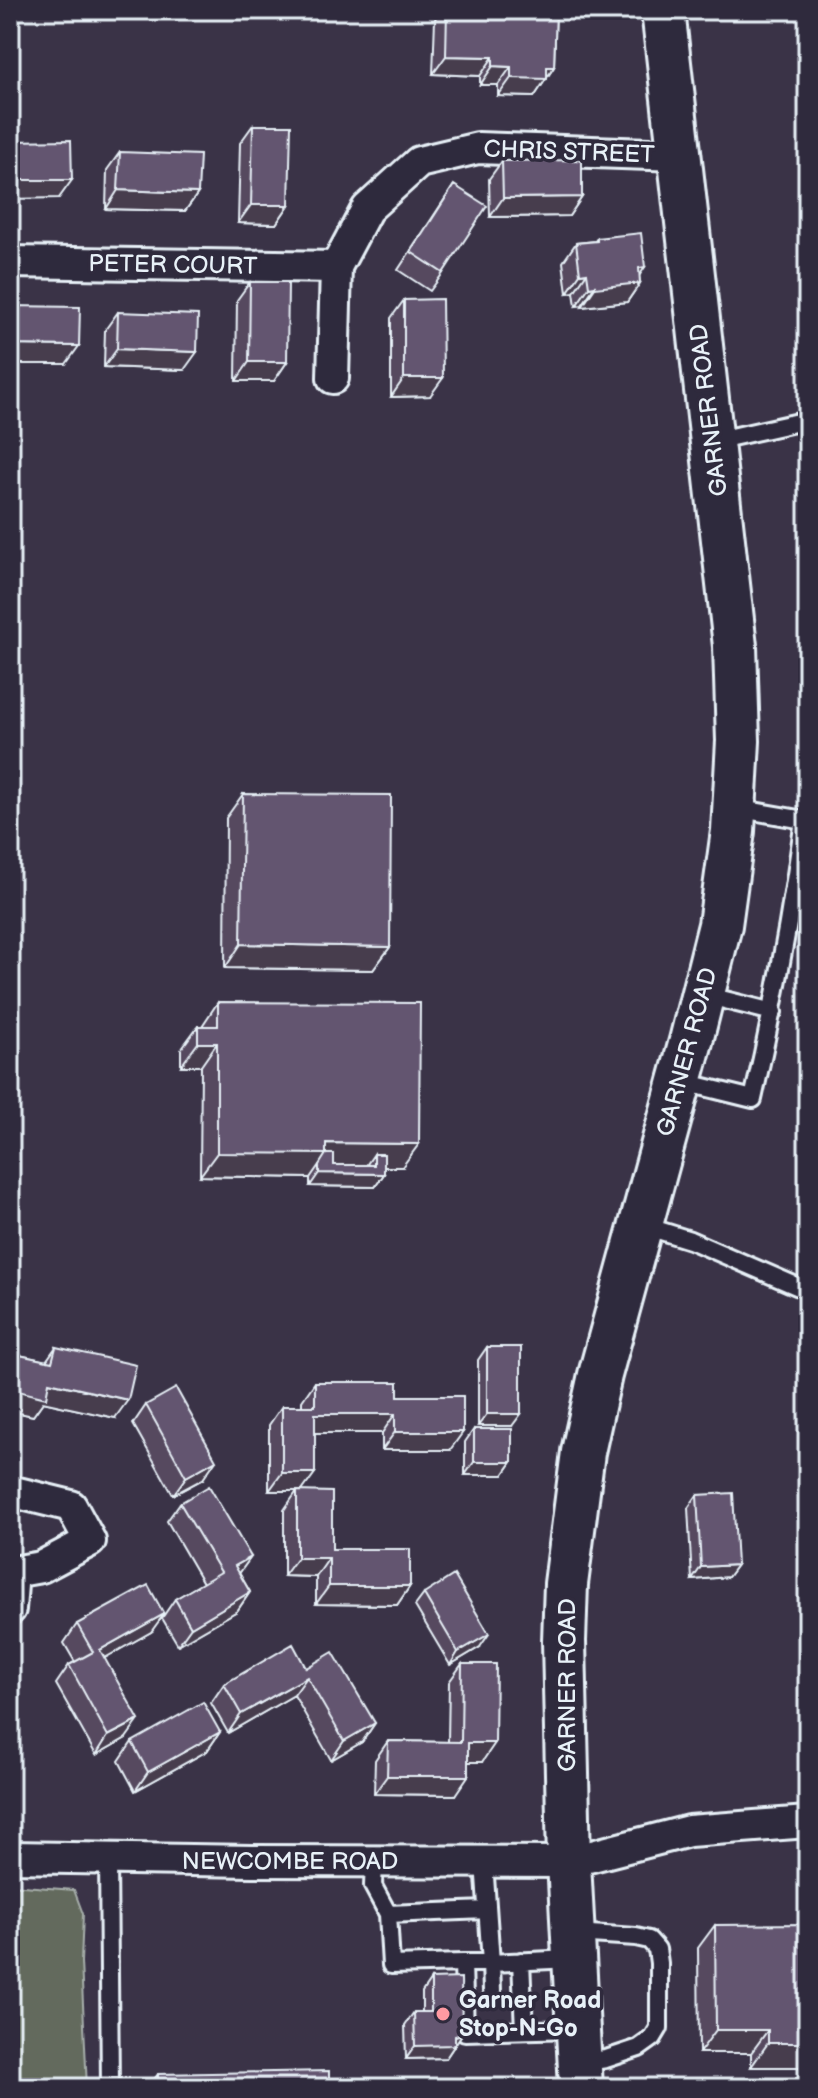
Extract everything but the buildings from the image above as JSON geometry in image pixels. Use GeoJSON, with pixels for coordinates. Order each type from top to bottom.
{"type":"FeatureCollection","features":[{"type":"Feature","properties":{"kind":"main road","name":"GARNER ROAD"},"geometry":{"type":"LineString","coordinates":[[579,2060],[569,1862],[564,1641],[566,1584],[583,1452],[600,1375],[720,925],[733,831],[738,741],[735,646],[663,10]]}},
{"type":"Feature","properties":{"kind":"street","name":"CHRIS STREET"},"geometry":{"type":"LineString","coordinates":[[333,378],[336,267],[367,209],[419,162],[478,148],[679,155]]}},
{"type":"Feature","properties":{"kind":"street","name":"PETER COURT"},"geometry":{"type":"LineString","coordinates":[[10,262],[336,267]]}},
{"type":"Feature","properties":{"kind":"street"},"geometry":{"type":"LineString","coordinates":[[10,1491],[71,1506],[90,1541],[41,1567],[12,1571],[10,1609]]}},
{"type":"Feature","properties":{"kind":"street","name":"NEWCOMBE ROAD"},"geometry":{"type":"LineString","coordinates":[[10,1857],[569,1862],[689,1831],[808,1822]]}},
{"type":"Feature","properties":{"kind":"lane"},"geometry":{"type":"LineString","coordinates":[[713,442],[808,420]]}},
{"type":"Feature","properties":{"kind":"lane"},"geometry":{"type":"LineString","coordinates":[[680,1081],[753,1099],[773,1012],[806,819],[734,808]]}},
{"type":"Feature","properties":{"kind":"lane"},"geometry":{"type":"LineString","coordinates":[[703,994],[773,1012]]}},
{"type":"Feature","properties":{"kind":"lane"},"geometry":{"type":"LineString","coordinates":[[640,1224],[690,1240],[801,1288]]}},
{"type":"Feature","properties":{"kind":"lane"},"geometry":{"type":"LineString","coordinates":[[108,1858],[110,2088]]}},
{"type":"Feature","properties":{"kind":"lane"},"geometry":{"type":"LineString","coordinates":[[374,1862],[373,1886],[388,1914],[391,1965],[521,1961],[574,1946],[636,1937],[649,1940],[657,1949],[659,1963],[659,2028],[653,2038],[639,2048],[606,2059],[579,2060],[524,2030],[493,2027],[465,2032],[463,1963]]}},
{"type":"Feature","properties":{"kind":"lane"},"geometry":{"type":"LineString","coordinates":[[484,1862],[492,1991]]}},
{"type":"Feature","properties":{"kind":"lane"},"geometry":{"type":"LineString","coordinates":[[388,1914],[486,1910]]}},
{"type":"Feature","properties":{"kind":"lane"},"geometry":{"type":"LineString","coordinates":[[521,1961],[524,2030]]}},
{"type":"Feature","properties":{"kind":"green space"},"geometry":{"type":"Polygon","coordinates":[[[10,1885],[74,1890],[83,1914],[81,1962],[87,2088],[10,2088],[10,1885]]]}},
{"type":"Feature","properties":{"kind":"place","name":"Garner Road Stop-N-Go"},"geometry":{"type":"Point","coordinates":[443,2014]}}]}
